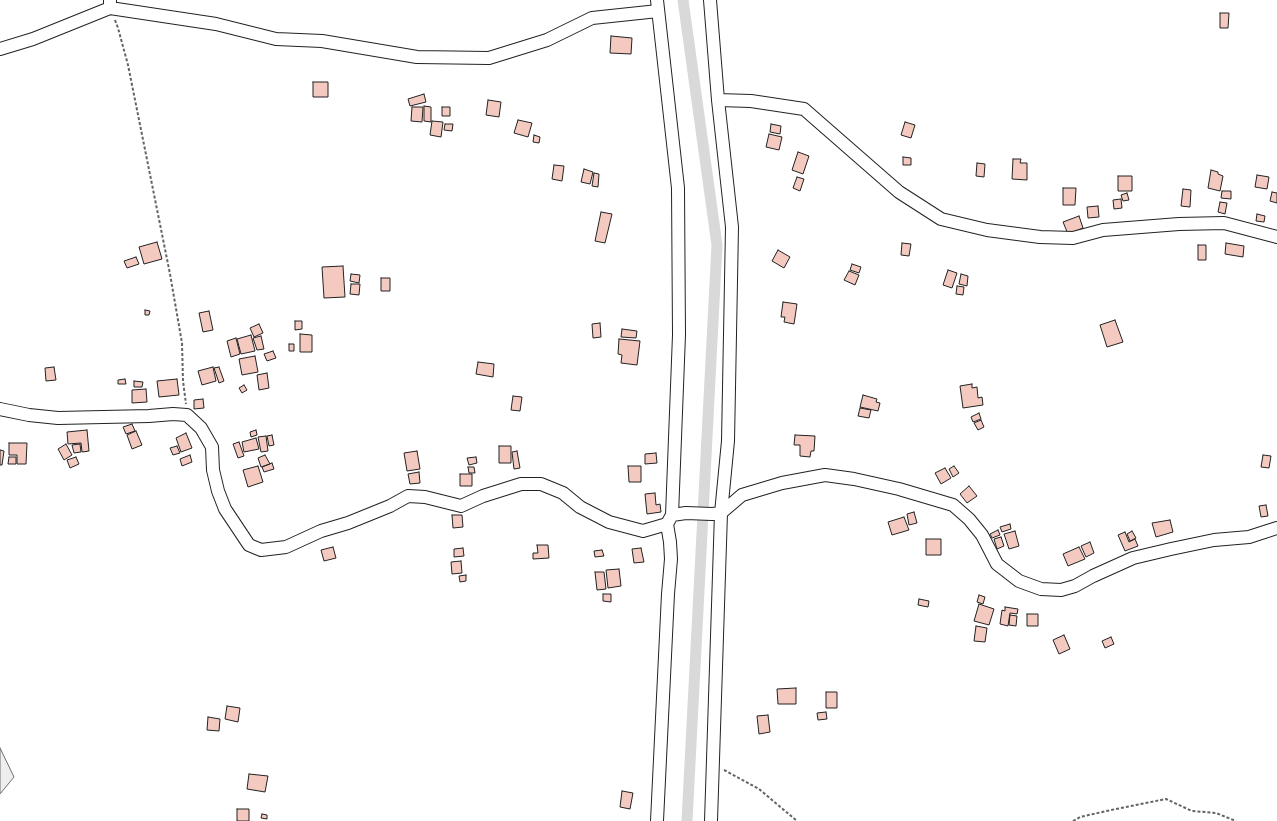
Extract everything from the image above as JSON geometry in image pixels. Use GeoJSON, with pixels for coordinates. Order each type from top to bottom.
{"type":"FeatureCollection","features":[{"type":"Feature","properties":{"kind":"street"},"geometry":{"type":"LineString","coordinates":[[710,0],[718,100],[732,228],[728,440],[721,513],[711,821]]}},
{"type":"Feature","properties":{"kind":"street"},"geometry":{"type":"LineString","coordinates":[[0,49],[34,39],[110,4],[216,24],[276,39],[322,41],[417,57],[489,58],[547,40],[592,18],[658,6],[678,188],[679,335],[670,519],[671,559],[657,821]]}},
{"type":"Feature","properties":{"kind":"street"},"geometry":{"type":"LineString","coordinates":[[718,100],[751,101],[804,109],[899,192],[941,219],[987,230],[1040,237],[1072,238],[1104,230],[1179,224],[1224,223],[1277,237]]}},
{"type":"Feature","properties":{"kind":"street"},"geometry":{"type":"LineString","coordinates":[[0,409],[28,415],[58,418],[173,414],[187,415],[201,428],[212,447],[213,470],[218,492],[225,509],[249,545],[261,550],[286,547],[321,531],[348,523],[390,506],[408,496],[425,497],[461,506],[483,496],[521,484],[542,484],[563,493],[580,507],[609,522],[644,531],[686,513],[721,513],[742,494],[782,483],[825,475],[854,479],[899,489],[953,505],[974,524],[982,535],[997,564],[1019,581],[1041,589],[1061,590],[1075,586],[1133,558],[1214,540],[1249,537],[1277,528]]}},
{"type":"Feature","properties":{"kind":"path"},"geometry":{"type":"LineString","coordinates":[[110,4],[128,65],[170,274],[182,343],[183,381],[187,415]]}},
{"type":"Feature","properties":{"kind":"path"},"geometry":{"type":"LineString","coordinates":[[712,763],[759,789],[797,821]]}},
{"type":"Feature","properties":{"kind":"path"},"geometry":{"type":"LineString","coordinates":[[1073,821],[1080,817],[1166,799],[1192,811],[1216,813],[1236,821]]}},
{"type":"Feature","properties":{"kind":"shaded area"},"geometry":{"type":"Polygon","coordinates":[[[0,748],[14,777],[0,794],[0,748]]]}},
{"type":"Feature","properties":{"kind":"building"},"geometry":{"type":"Polygon","coordinates":[[[1220,13],[1229,13],[1228,28],[1220,28],[1220,13]]]}},
{"type":"Feature","properties":{"kind":"building"},"geometry":{"type":"Polygon","coordinates":[[[611,36],[632,38],[631,54],[610,53],[611,36]]]}},
{"type":"Feature","properties":{"kind":"building"},"geometry":{"type":"Polygon","coordinates":[[[313,82],[328,82],[328,97],[313,97],[313,82]]]}},
{"type":"Feature","properties":{"kind":"building"},"geometry":{"type":"Polygon","coordinates":[[[424,94],[426,102],[410,106],[408,99],[424,94]]]}},
{"type":"Feature","properties":{"kind":"building"},"geometry":{"type":"Polygon","coordinates":[[[488,100],[501,102],[499,117],[486,115],[488,100]]]}},
{"type":"Feature","properties":{"kind":"building"},"geometry":{"type":"Polygon","coordinates":[[[424,106],[431,107],[431,122],[424,121],[424,106]]]}},
{"type":"Feature","properties":{"kind":"building"},"geometry":{"type":"Polygon","coordinates":[[[412,107],[423,107],[422,122],[411,121],[412,107]]]}},
{"type":"Feature","properties":{"kind":"building"},"geometry":{"type":"Polygon","coordinates":[[[442,107],[450,107],[450,116],[442,116],[442,107]]]}},
{"type":"Feature","properties":{"kind":"building"},"geometry":{"type":"Polygon","coordinates":[[[518,120],[532,123],[528,137],[514,133],[518,120]]]}},
{"type":"Feature","properties":{"kind":"building"},"geometry":{"type":"Polygon","coordinates":[[[432,121],[443,122],[441,137],[430,135],[432,121]]]}},
{"type":"Feature","properties":{"kind":"building"},"geometry":{"type":"Polygon","coordinates":[[[905,122],[915,125],[911,138],[901,135],[905,122]]]}},
{"type":"Feature","properties":{"kind":"building"},"geometry":{"type":"Polygon","coordinates":[[[445,124],[453,124],[452,131],[444,130],[445,124]]]}},
{"type":"Feature","properties":{"kind":"building"},"geometry":{"type":"Polygon","coordinates":[[[771,124],[781,126],[780,134],[770,132],[771,124]]]}},
{"type":"Feature","properties":{"kind":"building"},"geometry":{"type":"Polygon","coordinates":[[[769,134],[782,137],[779,150],[766,147],[769,134]]]}},
{"type":"Feature","properties":{"kind":"building"},"geometry":{"type":"Polygon","coordinates":[[[534,135],[540,137],[539,143],[533,142],[534,135]]]}},
{"type":"Feature","properties":{"kind":"building"},"geometry":{"type":"Polygon","coordinates":[[[798,152],[809,156],[803,174],[792,170],[798,152]]]}},
{"type":"Feature","properties":{"kind":"building"},"geometry":{"type":"Polygon","coordinates":[[[903,157],[911,158],[911,165],[903,165],[903,157]]]}},
{"type":"Feature","properties":{"kind":"building"},"geometry":{"type":"Polygon","coordinates":[[[1013,159],[1021,159],[1020,163],[1027,163],[1027,180],[1012,179],[1013,159]]]}},
{"type":"Feature","properties":{"kind":"building"},"geometry":{"type":"Polygon","coordinates":[[[977,163],[985,164],[984,177],[976,176],[977,163]]]}},
{"type":"Feature","properties":{"kind":"building"},"geometry":{"type":"Polygon","coordinates":[[[554,165],[564,166],[562,181],[552,179],[554,165]]]}},
{"type":"Feature","properties":{"kind":"building"},"geometry":{"type":"Polygon","coordinates":[[[584,169],[593,172],[590,184],[581,182],[584,169]]]}},
{"type":"Feature","properties":{"kind":"building"},"geometry":{"type":"Polygon","coordinates":[[[1211,170],[1218,172],[1218,174],[1223,176],[1220,191],[1208,188],[1211,170]]]}},
{"type":"Feature","properties":{"kind":"building"},"geometry":{"type":"Polygon","coordinates":[[[594,173],[599,174],[598,187],[592,186],[594,173]]]}},
{"type":"Feature","properties":{"kind":"building"},"geometry":{"type":"Polygon","coordinates":[[[1257,175],[1269,177],[1267,189],[1255,187],[1257,175]]]}},
{"type":"Feature","properties":{"kind":"building"},"geometry":{"type":"Polygon","coordinates":[[[1118,176],[1132,176],[1132,191],[1118,191],[1118,176]]]}},
{"type":"Feature","properties":{"kind":"building"},"geometry":{"type":"Polygon","coordinates":[[[797,177],[804,179],[800,191],[793,188],[797,177]]]}},
{"type":"Feature","properties":{"kind":"building"},"geometry":{"type":"Polygon","coordinates":[[[1063,188],[1076,188],[1075,205],[1063,205],[1063,188]]]}},
{"type":"Feature","properties":{"kind":"building"},"geometry":{"type":"Polygon","coordinates":[[[1183,189],[1191,190],[1190,207],[1181,206],[1183,189]]]}},
{"type":"Feature","properties":{"kind":"building"},"geometry":{"type":"Polygon","coordinates":[[[1222,191],[1231,191],[1231,199],[1221,198],[1222,191]]]}},
{"type":"Feature","properties":{"kind":"building"},"geometry":{"type":"Polygon","coordinates":[[[1272,192],[1277,193],[1277,203],[1270,201],[1272,192]]]}},
{"type":"Feature","properties":{"kind":"building"},"geometry":{"type":"Polygon","coordinates":[[[1127,193],[1129,200],[1123,201],[1121,195],[1127,193]]]}},
{"type":"Feature","properties":{"kind":"building"},"geometry":{"type":"Polygon","coordinates":[[[1121,199],[1122,208],[1114,209],[1113,200],[1121,199]]]}},
{"type":"Feature","properties":{"kind":"building"},"geometry":{"type":"Polygon","coordinates":[[[1220,202],[1227,203],[1225,214],[1218,212],[1220,202]]]}},
{"type":"Feature","properties":{"kind":"building"},"geometry":{"type":"Polygon","coordinates":[[[1098,206],[1099,217],[1088,218],[1087,207],[1098,206]]]}},
{"type":"Feature","properties":{"kind":"building"},"geometry":{"type":"Polygon","coordinates":[[[601,212],[612,214],[605,243],[595,241],[601,212]]]}},
{"type":"Feature","properties":{"kind":"building"},"geometry":{"type":"Polygon","coordinates":[[[1257,214],[1265,216],[1264,222],[1256,221],[1257,214]]]}},
{"type":"Feature","properties":{"kind":"building"},"geometry":{"type":"Polygon","coordinates":[[[1079,216],[1083,228],[1068,234],[1063,222],[1079,216]]]}},
{"type":"Feature","properties":{"kind":"building"},"geometry":{"type":"Polygon","coordinates":[[[157,242],[162,259],[144,264],[139,247],[157,242]]]}},
{"type":"Feature","properties":{"kind":"building"},"geometry":{"type":"Polygon","coordinates":[[[902,243],[911,244],[909,256],[901,255],[902,243]]]}},
{"type":"Feature","properties":{"kind":"building"},"geometry":{"type":"Polygon","coordinates":[[[1226,243],[1244,246],[1243,257],[1225,254],[1226,243]]]}},
{"type":"Feature","properties":{"kind":"building"},"geometry":{"type":"Polygon","coordinates":[[[1198,245],[1206,245],[1206,260],[1198,260],[1198,245]]]}},
{"type":"Feature","properties":{"kind":"building"},"geometry":{"type":"Polygon","coordinates":[[[778,250],[790,257],[784,268],[772,261],[778,250]]]}},
{"type":"Feature","properties":{"kind":"building"},"geometry":{"type":"Polygon","coordinates":[[[136,257],[139,264],[127,268],[124,261],[136,257]]]}},
{"type":"Feature","properties":{"kind":"building"},"geometry":{"type":"Polygon","coordinates":[[[852,264],[861,267],[859,273],[850,270],[852,264]]]}},
{"type":"Feature","properties":{"kind":"building"},"geometry":{"type":"Polygon","coordinates":[[[343,266],[345,297],[324,298],[322,267],[343,266]]]}},
{"type":"Feature","properties":{"kind":"building"},"geometry":{"type":"Polygon","coordinates":[[[948,270],[957,273],[952,288],[943,285],[948,270]]]}},
{"type":"Feature","properties":{"kind":"building"},"geometry":{"type":"Polygon","coordinates":[[[849,271],[859,275],[855,285],[844,280],[849,271]]]}},
{"type":"Feature","properties":{"kind":"building"},"geometry":{"type":"Polygon","coordinates":[[[351,274],[360,275],[359,283],[350,281],[351,274]]]}},
{"type":"Feature","properties":{"kind":"building"},"geometry":{"type":"Polygon","coordinates":[[[961,274],[968,276],[967,286],[959,284],[961,274]]]}},
{"type":"Feature","properties":{"kind":"building"},"geometry":{"type":"Polygon","coordinates":[[[381,278],[390,278],[390,291],[381,291],[381,278]]]}},
{"type":"Feature","properties":{"kind":"building"},"geometry":{"type":"Polygon","coordinates":[[[351,284],[360,284],[359,295],[350,294],[351,284]]]}},
{"type":"Feature","properties":{"kind":"building"},"geometry":{"type":"Polygon","coordinates":[[[957,286],[964,287],[963,295],[956,294],[957,286]]]}},
{"type":"Feature","properties":{"kind":"building"},"geometry":{"type":"Polygon","coordinates":[[[783,302],[797,304],[794,324],[784,322],[785,317],[781,317],[783,302]]]}},
{"type":"Feature","properties":{"kind":"building"},"geometry":{"type":"Polygon","coordinates":[[[145,310],[150,311],[149,315],[145,315],[145,310]]]}},
{"type":"Feature","properties":{"kind":"building"},"geometry":{"type":"Polygon","coordinates":[[[209,311],[213,330],[203,332],[199,313],[209,311]]]}},
{"type":"Feature","properties":{"kind":"building"},"geometry":{"type":"Polygon","coordinates":[[[1115,320],[1123,342],[1107,347],[1100,325],[1115,320]]]}},
{"type":"Feature","properties":{"kind":"building"},"geometry":{"type":"Polygon","coordinates":[[[295,321],[302,321],[302,329],[295,330],[295,321]]]}},
{"type":"Feature","properties":{"kind":"building"},"geometry":{"type":"Polygon","coordinates":[[[600,323],[601,337],[593,338],[592,324],[600,323]]]}},
{"type":"Feature","properties":{"kind":"building"},"geometry":{"type":"Polygon","coordinates":[[[259,324],[263,333],[254,337],[250,328],[259,324]]]}},
{"type":"Feature","properties":{"kind":"building"},"geometry":{"type":"Polygon","coordinates":[[[622,329],[637,331],[636,338],[621,337],[622,329]]]}},
{"type":"Feature","properties":{"kind":"building"},"geometry":{"type":"Polygon","coordinates":[[[300,334],[312,335],[312,352],[300,352],[300,334]]]}},
{"type":"Feature","properties":{"kind":"building"},"geometry":{"type":"Polygon","coordinates":[[[251,335],[255,351],[241,354],[237,339],[251,335]]]}},
{"type":"Feature","properties":{"kind":"building"},"geometry":{"type":"Polygon","coordinates":[[[261,336],[264,349],[257,350],[253,338],[261,336]]]}},
{"type":"Feature","properties":{"kind":"building"},"geometry":{"type":"Polygon","coordinates":[[[236,338],[240,354],[231,357],[227,341],[236,338]]]}},
{"type":"Feature","properties":{"kind":"building"},"geometry":{"type":"Polygon","coordinates":[[[619,339],[640,341],[637,365],[621,363],[622,355],[618,354],[619,339]]]}},
{"type":"Feature","properties":{"kind":"building"},"geometry":{"type":"Polygon","coordinates":[[[289,344],[294,344],[294,351],[289,351],[289,344]]]}},
{"type":"Feature","properties":{"kind":"building"},"geometry":{"type":"Polygon","coordinates":[[[273,351],[276,358],[267,361],[264,354],[273,351]]]}},
{"type":"Feature","properties":{"kind":"building"},"geometry":{"type":"Polygon","coordinates":[[[255,356],[258,372],[242,375],[239,359],[255,356]]]}},
{"type":"Feature","properties":{"kind":"building"},"geometry":{"type":"Polygon","coordinates":[[[478,362],[494,364],[493,377],[476,374],[478,362]]]}},
{"type":"Feature","properties":{"kind":"building"},"geometry":{"type":"Polygon","coordinates":[[[54,367],[56,380],[46,381],[45,368],[54,367]]]}},
{"type":"Feature","properties":{"kind":"building"},"geometry":{"type":"Polygon","coordinates":[[[213,367],[216,381],[202,385],[198,371],[213,367]]]}},
{"type":"Feature","properties":{"kind":"building"},"geometry":{"type":"Polygon","coordinates":[[[219,367],[224,381],[219,383],[214,368],[219,367]]]}},
{"type":"Feature","properties":{"kind":"building"},"geometry":{"type":"Polygon","coordinates":[[[267,373],[269,388],[259,390],[257,375],[267,373]]]}},
{"type":"Feature","properties":{"kind":"building"},"geometry":{"type":"Polygon","coordinates":[[[125,379],[126,384],[118,384],[118,380],[125,379]]]}},
{"type":"Feature","properties":{"kind":"building"},"geometry":{"type":"Polygon","coordinates":[[[177,379],[179,395],[159,397],[157,381],[177,379]]]}},
{"type":"Feature","properties":{"kind":"building"},"geometry":{"type":"Polygon","coordinates":[[[134,381],[143,382],[142,387],[134,387],[134,381]]]}},
{"type":"Feature","properties":{"kind":"building"},"geometry":{"type":"Polygon","coordinates":[[[972,384],[972,388],[977,387],[978,398],[982,397],[983,405],[963,408],[960,386],[972,384]]]}},
{"type":"Feature","properties":{"kind":"building"},"geometry":{"type":"Polygon","coordinates":[[[244,385],[247,390],[242,393],[239,388],[244,385]]]}},
{"type":"Feature","properties":{"kind":"building"},"geometry":{"type":"Polygon","coordinates":[[[146,389],[147,402],[132,403],[132,390],[146,389]]]}},
{"type":"Feature","properties":{"kind":"building"},"geometry":{"type":"Polygon","coordinates":[[[863,395],[877,399],[876,402],[880,403],[878,411],[860,407],[863,395]]]}},
{"type":"Feature","properties":{"kind":"building"},"geometry":{"type":"Polygon","coordinates":[[[513,396],[522,397],[520,411],[511,410],[513,396]]]}},
{"type":"Feature","properties":{"kind":"building"},"geometry":{"type":"Polygon","coordinates":[[[203,399],[204,408],[194,409],[194,400],[203,399]]]}},
{"type":"Feature","properties":{"kind":"building"},"geometry":{"type":"Polygon","coordinates":[[[860,408],[871,410],[869,418],[858,416],[860,408]]]}},
{"type":"Feature","properties":{"kind":"building"},"geometry":{"type":"Polygon","coordinates":[[[979,413],[981,419],[973,422],[971,417],[979,413]]]}},
{"type":"Feature","properties":{"kind":"building"},"geometry":{"type":"Polygon","coordinates":[[[981,420],[984,427],[978,430],[974,423],[981,420]]]}},
{"type":"Feature","properties":{"kind":"building"},"geometry":{"type":"Polygon","coordinates":[[[132,424],[135,431],[126,434],[123,427],[132,424]]]}},
{"type":"Feature","properties":{"kind":"building"},"geometry":{"type":"Polygon","coordinates":[[[87,430],[89,451],[82,452],[81,443],[68,444],[67,432],[87,430]]]}},
{"type":"Feature","properties":{"kind":"building"},"geometry":{"type":"Polygon","coordinates":[[[256,430],[257,435],[251,437],[250,432],[256,430]]]}},
{"type":"Feature","properties":{"kind":"building"},"geometry":{"type":"Polygon","coordinates":[[[136,431],[142,445],[132,449],[127,435],[136,431]]]}},
{"type":"Feature","properties":{"kind":"building"},"geometry":{"type":"Polygon","coordinates":[[[186,433],[192,448],[181,452],[176,438],[186,433]]]}},
{"type":"Feature","properties":{"kind":"building"},"geometry":{"type":"Polygon","coordinates":[[[272,435],[274,445],[269,446],[267,436],[272,435]]]}},
{"type":"Feature","properties":{"kind":"building"},"geometry":{"type":"Polygon","coordinates":[[[795,435],[815,436],[814,451],[811,451],[810,457],[800,456],[800,445],[794,445],[795,435]]]}},
{"type":"Feature","properties":{"kind":"building"},"geometry":{"type":"Polygon","coordinates":[[[266,436],[268,451],[261,452],[258,437],[266,436]]]}},
{"type":"Feature","properties":{"kind":"building"},"geometry":{"type":"Polygon","coordinates":[[[256,438],[259,449],[244,452],[242,442],[256,438]]]}},
{"type":"Feature","properties":{"kind":"building"},"geometry":{"type":"Polygon","coordinates":[[[239,442],[244,456],[238,458],[233,444],[239,442]]]}},
{"type":"Feature","properties":{"kind":"building"},"geometry":{"type":"Polygon","coordinates":[[[9,443],[27,443],[26,464],[17,464],[17,455],[9,455],[9,443]]]}},
{"type":"Feature","properties":{"kind":"building"},"geometry":{"type":"Polygon","coordinates":[[[66,444],[72,455],[64,460],[58,449],[66,444]]]}},
{"type":"Feature","properties":{"kind":"building"},"geometry":{"type":"Polygon","coordinates":[[[80,444],[81,452],[74,453],[72,445],[80,444]]]}},
{"type":"Feature","properties":{"kind":"building"},"geometry":{"type":"Polygon","coordinates":[[[177,446],[180,453],[173,455],[170,448],[177,446]]]}},
{"type":"Feature","properties":{"kind":"building"},"geometry":{"type":"Polygon","coordinates":[[[499,446],[511,446],[511,463],[499,463],[499,446]]]}},
{"type":"Feature","properties":{"kind":"building"},"geometry":{"type":"Polygon","coordinates":[[[0,450],[4,451],[2,465],[0,465],[0,450]]]}},
{"type":"Feature","properties":{"kind":"building"},"geometry":{"type":"Polygon","coordinates":[[[417,451],[420,469],[407,471],[404,453],[417,451]]]}},
{"type":"Feature","properties":{"kind":"building"},"geometry":{"type":"Polygon","coordinates":[[[517,451],[520,468],[514,469],[512,452],[517,451]]]}},
{"type":"Feature","properties":{"kind":"building"},"geometry":{"type":"Polygon","coordinates":[[[656,453],[657,463],[645,464],[645,454],[656,453]]]}},
{"type":"Feature","properties":{"kind":"building"},"geometry":{"type":"Polygon","coordinates":[[[190,455],[192,462],[182,466],[180,459],[190,455]]]}},
{"type":"Feature","properties":{"kind":"building"},"geometry":{"type":"Polygon","coordinates":[[[265,455],[270,464],[261,467],[258,458],[265,455]]]}},
{"type":"Feature","properties":{"kind":"building"},"geometry":{"type":"Polygon","coordinates":[[[1263,455],[1271,456],[1269,468],[1261,467],[1263,455]]]}},
{"type":"Feature","properties":{"kind":"building"},"geometry":{"type":"Polygon","coordinates":[[[9,457],[16,457],[16,464],[8,464],[9,457]]]}},
{"type":"Feature","properties":{"kind":"building"},"geometry":{"type":"Polygon","coordinates":[[[76,457],[79,464],[70,468],[67,460],[76,457]]]}},
{"type":"Feature","properties":{"kind":"building"},"geometry":{"type":"Polygon","coordinates":[[[476,457],[477,463],[469,465],[467,458],[476,457]]]}},
{"type":"Feature","properties":{"kind":"building"},"geometry":{"type":"Polygon","coordinates":[[[272,463],[274,469],[264,472],[262,467],[272,463]]]}},
{"type":"Feature","properties":{"kind":"building"},"geometry":{"type":"Polygon","coordinates":[[[258,466],[263,482],[248,487],[243,470],[258,466]]]}},
{"type":"Feature","properties":{"kind":"building"},"geometry":{"type":"Polygon","coordinates":[[[628,466],[641,466],[641,482],[629,482],[628,466]]]}},
{"type":"Feature","properties":{"kind":"building"},"geometry":{"type":"Polygon","coordinates":[[[954,466],[959,473],[953,477],[949,469],[954,466]]]}},
{"type":"Feature","properties":{"kind":"building"},"geometry":{"type":"Polygon","coordinates":[[[468,467],[474,467],[475,473],[469,473],[468,467]]]}},
{"type":"Feature","properties":{"kind":"building"},"geometry":{"type":"Polygon","coordinates":[[[945,468],[951,478],[941,484],[935,473],[945,468]]]}},
{"type":"Feature","properties":{"kind":"building"},"geometry":{"type":"Polygon","coordinates":[[[419,472],[420,483],[410,484],[408,474],[419,472]]]}},
{"type":"Feature","properties":{"kind":"building"},"geometry":{"type":"Polygon","coordinates":[[[460,474],[472,474],[472,486],[460,486],[460,474]]]}},
{"type":"Feature","properties":{"kind":"building"},"geometry":{"type":"Polygon","coordinates":[[[969,486],[977,496],[967,503],[960,494],[969,486]]]}},
{"type":"Feature","properties":{"kind":"building"},"geometry":{"type":"Polygon","coordinates":[[[655,493],[656,505],[660,504],[661,512],[647,514],[645,494],[655,493]]]}},
{"type":"Feature","properties":{"kind":"building"},"geometry":{"type":"Polygon","coordinates":[[[1266,505],[1268,516],[1261,517],[1259,506],[1266,505]]]}},
{"type":"Feature","properties":{"kind":"building"},"geometry":{"type":"Polygon","coordinates":[[[914,512],[917,523],[909,525],[907,514],[914,512]]]}},
{"type":"Feature","properties":{"kind":"building"},"geometry":{"type":"Polygon","coordinates":[[[452,515],[462,515],[463,527],[453,528],[452,515]]]}},
{"type":"Feature","properties":{"kind":"building"},"geometry":{"type":"Polygon","coordinates":[[[904,517],[909,530],[892,535],[888,522],[904,517]]]}},
{"type":"Feature","properties":{"kind":"building"},"geometry":{"type":"Polygon","coordinates":[[[1170,520],[1173,532],[1156,537],[1152,523],[1170,520]]]}},
{"type":"Feature","properties":{"kind":"building"},"geometry":{"type":"Polygon","coordinates":[[[1010,524],[1011,529],[1002,532],[1000,527],[1010,524]]]}},
{"type":"Feature","properties":{"kind":"building"},"geometry":{"type":"Polygon","coordinates":[[[998,530],[1000,535],[992,538],[990,534],[998,530]]]}},
{"type":"Feature","properties":{"kind":"building"},"geometry":{"type":"Polygon","coordinates":[[[1015,531],[1019,546],[1009,549],[1004,534],[1015,531]]]}},
{"type":"Feature","properties":{"kind":"building"},"geometry":{"type":"Polygon","coordinates":[[[1132,531],[1136,538],[1130,541],[1127,534],[1132,531]]]}},
{"type":"Feature","properties":{"kind":"building"},"geometry":{"type":"Polygon","coordinates":[[[1125,532],[1129,542],[1135,539],[1138,546],[1125,551],[1118,535],[1125,532]]]}},
{"type":"Feature","properties":{"kind":"building"},"geometry":{"type":"Polygon","coordinates":[[[1001,537],[1004,546],[997,549],[994,539],[1001,537]]]}},
{"type":"Feature","properties":{"kind":"building"},"geometry":{"type":"Polygon","coordinates":[[[926,539],[941,539],[941,555],[926,555],[926,539]]]}},
{"type":"Feature","properties":{"kind":"building"},"geometry":{"type":"Polygon","coordinates":[[[1090,542],[1094,553],[1086,557],[1081,546],[1090,542]]]}},
{"type":"Feature","properties":{"kind":"building"},"geometry":{"type":"Polygon","coordinates":[[[537,545],[548,545],[549,558],[533,559],[533,553],[538,553],[537,545]]]}},
{"type":"Feature","properties":{"kind":"building"},"geometry":{"type":"Polygon","coordinates":[[[333,547],[336,558],[324,561],[321,550],[333,547]]]}},
{"type":"Feature","properties":{"kind":"building"},"geometry":{"type":"Polygon","coordinates":[[[1079,547],[1085,559],[1068,566],[1063,554],[1079,547]]]}},
{"type":"Feature","properties":{"kind":"building"},"geometry":{"type":"Polygon","coordinates":[[[463,548],[464,556],[454,557],[454,549],[463,548]]]}},
{"type":"Feature","properties":{"kind":"building"},"geometry":{"type":"Polygon","coordinates":[[[641,548],[644,562],[634,563],[632,549],[641,548]]]}},
{"type":"Feature","properties":{"kind":"building"},"geometry":{"type":"Polygon","coordinates":[[[602,550],[604,556],[595,557],[594,551],[602,550]]]}},
{"type":"Feature","properties":{"kind":"building"},"geometry":{"type":"Polygon","coordinates":[[[461,561],[462,573],[452,574],[451,562],[461,561]]]}},
{"type":"Feature","properties":{"kind":"building"},"geometry":{"type":"Polygon","coordinates":[[[619,569],[621,586],[608,588],[606,570],[619,569]]]}},
{"type":"Feature","properties":{"kind":"building"},"geometry":{"type":"Polygon","coordinates":[[[595,572],[604,572],[606,589],[597,590],[595,572]]]}},
{"type":"Feature","properties":{"kind":"building"},"geometry":{"type":"Polygon","coordinates":[[[466,575],[466,581],[460,582],[459,576],[466,575]]]}},
{"type":"Feature","properties":{"kind":"building"},"geometry":{"type":"Polygon","coordinates":[[[603,594],[611,594],[611,602],[603,601],[603,594]]]}},
{"type":"Feature","properties":{"kind":"building"},"geometry":{"type":"Polygon","coordinates":[[[979,595],[985,597],[983,604],[977,602],[979,595]]]}},
{"type":"Feature","properties":{"kind":"building"},"geometry":{"type":"Polygon","coordinates":[[[919,599],[929,601],[928,607],[918,605],[919,599]]]}},
{"type":"Feature","properties":{"kind":"building"},"geometry":{"type":"Polygon","coordinates":[[[979,604],[994,609],[989,625],[974,621],[979,604]]]}},
{"type":"Feature","properties":{"kind":"building"},"geometry":{"type":"Polygon","coordinates":[[[1005,607],[1018,609],[1017,614],[1010,613],[1008,626],[1000,624],[1002,610],[1005,611],[1005,607]]]}},
{"type":"Feature","properties":{"kind":"building"},"geometry":{"type":"Polygon","coordinates":[[[1027,614],[1038,614],[1038,626],[1027,626],[1027,614]]]}},
{"type":"Feature","properties":{"kind":"building"},"geometry":{"type":"Polygon","coordinates":[[[1010,615],[1017,616],[1016,626],[1009,625],[1010,615]]]}},
{"type":"Feature","properties":{"kind":"building"},"geometry":{"type":"Polygon","coordinates":[[[976,626],[987,628],[985,642],[974,641],[976,626]]]}},
{"type":"Feature","properties":{"kind":"building"},"geometry":{"type":"Polygon","coordinates":[[[1064,635],[1070,649],[1059,654],[1053,640],[1064,635]]]}},
{"type":"Feature","properties":{"kind":"building"},"geometry":{"type":"Polygon","coordinates":[[[1111,637],[1114,644],[1105,648],[1102,641],[1111,637]]]}},
{"type":"Feature","properties":{"kind":"building"},"geometry":{"type":"Polygon","coordinates":[[[796,688],[796,704],[778,704],[777,689],[796,688]]]}},
{"type":"Feature","properties":{"kind":"building"},"geometry":{"type":"Polygon","coordinates":[[[826,692],[837,692],[837,708],[826,708],[826,692]]]}},
{"type":"Feature","properties":{"kind":"building"},"geometry":{"type":"Polygon","coordinates":[[[227,706],[240,708],[238,722],[225,719],[227,706]]]}},
{"type":"Feature","properties":{"kind":"building"},"geometry":{"type":"Polygon","coordinates":[[[826,712],[827,719],[818,720],[817,713],[826,712]]]}},
{"type":"Feature","properties":{"kind":"building"},"geometry":{"type":"Polygon","coordinates":[[[768,715],[770,732],[759,734],[757,716],[768,715]]]}},
{"type":"Feature","properties":{"kind":"building"},"geometry":{"type":"Polygon","coordinates":[[[208,717],[220,719],[219,731],[207,730],[208,717]]]}},
{"type":"Feature","properties":{"kind":"building"},"geometry":{"type":"Polygon","coordinates":[[[249,774],[268,776],[265,792],[247,789],[249,774]]]}},
{"type":"Feature","properties":{"kind":"building"},"geometry":{"type":"Polygon","coordinates":[[[622,791],[633,793],[630,809],[620,807],[622,791]]]}},
{"type":"Feature","properties":{"kind":"building"},"geometry":{"type":"Polygon","coordinates":[[[237,809],[249,809],[249,821],[237,821],[237,809]]]}},
{"type":"Feature","properties":{"kind":"building"},"geometry":{"type":"Polygon","coordinates":[[[262,814],[267,815],[267,819],[261,818],[262,814]]]}},
{"type":"Feature","properties":{"kind":"waterway"},"geometry":{"type":"LineString","coordinates":[[683,0],[717,245],[687,821]]}}]}
